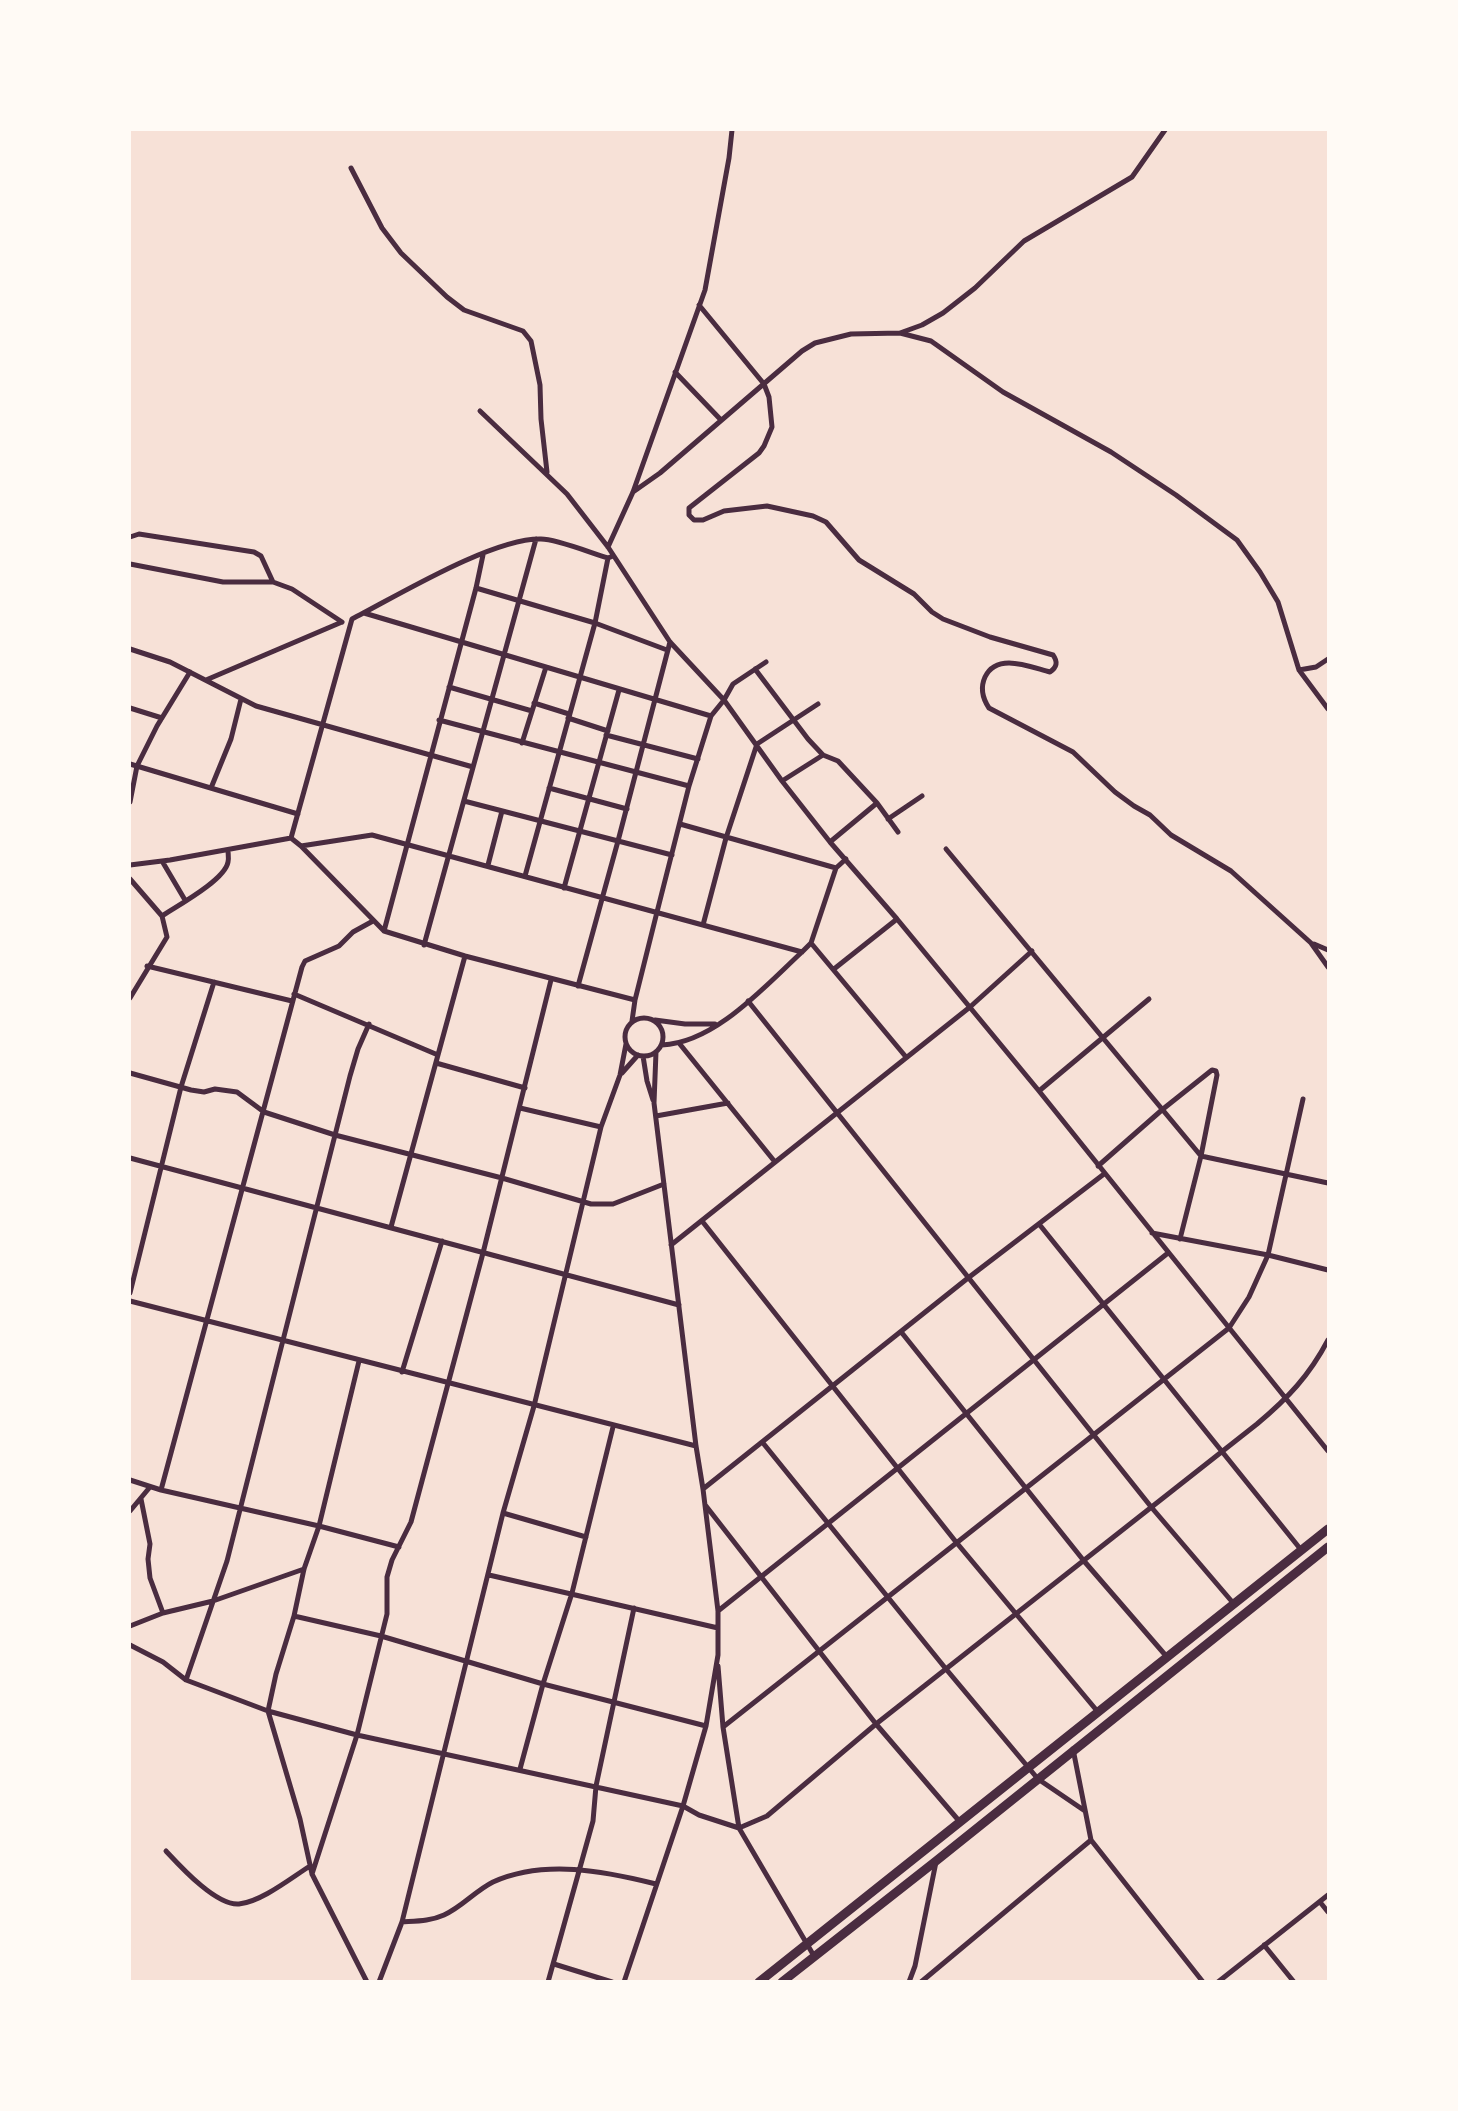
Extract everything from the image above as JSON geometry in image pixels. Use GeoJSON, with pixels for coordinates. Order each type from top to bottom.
{"type":"FeatureCollection","features":[{"type":"Feature","properties":{"kind":"main road"},"geometry":{"type":"LineString","coordinates":[[759,1982],[1328,1529]]}},
{"type":"Feature","properties":{"kind":"main road"},"geometry":{"type":"LineString","coordinates":[[782,1982],[1328,1547]]}},
{"type":"Feature","properties":{"kind":"street"},"geometry":{"type":"LineString","coordinates":[[608,547],[633,492],[710,272],[732,130]]}},
{"type":"Feature","properties":{"kind":"street"},"geometry":{"type":"LineString","coordinates":[[900,333],[943,313],[975,288],[1024,241],[1132,177],[1165,130]]}},
{"type":"Feature","properties":{"kind":"street"},"geometry":{"type":"LineString","coordinates":[[351,168],[382,228],[401,253],[464,310],[523,331],[531,341],[540,385],[547,472]]}},
{"type":"Feature","properties":{"kind":"street"},"geometry":{"type":"LineString","coordinates":[[699,305],[764,384],[769,397],[772,426],[759,453],[689,508],[689,515],[694,520],[702,520],[724,511],[767,506],[813,516],[826,523],[859,560],[914,594],[943,619],[990,637],[1054,654],[1056,664],[1050,672],[1030,664],[993,666],[983,681],[983,700],[989,708],[1073,752],[1115,792],[1150,814],[1171,835],[1231,871],[1311,943],[1328,967]]}},
{"type":"Feature","properties":{"kind":"street"},"geometry":{"type":"LineString","coordinates":[[633,492],[660,473],[815,343],[851,334],[900,333],[931,341],[1003,392],[1111,452],[1237,540],[1278,602],[1299,670],[1328,709]]}},
{"type":"Feature","properties":{"kind":"street"},"geometry":{"type":"LineString","coordinates":[[675,372],[721,420]]}},
{"type":"Feature","properties":{"kind":"street"},"geometry":{"type":"LineString","coordinates":[[480,411],[547,472],[567,494],[608,547],[611,557],[670,642],[724,700],[830,842],[1039,1091],[1328,1451]]}},
{"type":"Feature","properties":{"kind":"street"},"geometry":{"type":"LineString","coordinates":[[130,537],[139,534],[254,552],[261,556],[273,582]]}},
{"type":"Feature","properties":{"kind":"street"},"geometry":{"type":"LineString","coordinates":[[206,680],[352,619],[505,545],[542,538],[611,557]]}},
{"type":"Feature","properties":{"kind":"street"},"geometry":{"type":"LineString","coordinates":[[424,944],[536,539]]}},
{"type":"Feature","properties":{"kind":"street"},"geometry":{"type":"LineString","coordinates":[[384,931],[476,587],[482,555]]}},
{"type":"Feature","properties":{"kind":"street"},"geometry":{"type":"LineString","coordinates":[[525,876],[611,557]]}},
{"type":"Feature","properties":{"kind":"street"},"geometry":{"type":"LineString","coordinates":[[130,564],[223,582],[273,582],[292,589],[342,622]]}},
{"type":"Feature","properties":{"kind":"street"},"geometry":{"type":"LineString","coordinates":[[476,587],[595,623],[667,650]]}},
{"type":"Feature","properties":{"kind":"street"},"geometry":{"type":"LineString","coordinates":[[363,613],[711,716]]}},
{"type":"Feature","properties":{"kind":"street"},"geometry":{"type":"LineString","coordinates":[[290,838],[352,619]]}},
{"type":"Feature","properties":{"kind":"street"},"geometry":{"type":"LineString","coordinates":[[578,986],[670,642]]}},
{"type":"Feature","properties":{"kind":"street"},"geometry":{"type":"LineString","coordinates":[[130,649],[170,662],[241,699],[473,767]]}},
{"type":"Feature","properties":{"kind":"street"},"geometry":{"type":"LineString","coordinates":[[1299,670],[1317,667],[1328,659]]}},
{"type":"Feature","properties":{"kind":"street"},"geometry":{"type":"LineString","coordinates":[[379,1982],[402,1922],[503,1513],[534,1406],[582,1200],[601,1128],[620,1076],[626,1044],[625,1032],[632,1021],[635,1000],[690,786],[711,716],[733,684],[766,662]]}},
{"type":"Feature","properties":{"kind":"street"},"geometry":{"type":"LineString","coordinates":[[522,743],[546,667]]}},
{"type":"Feature","properties":{"kind":"street"},"geometry":{"type":"LineString","coordinates":[[755,669],[823,755],[838,761],[877,803],[898,832]]}},
{"type":"Feature","properties":{"kind":"street"},"geometry":{"type":"LineString","coordinates":[[130,802],[137,766],[190,672]]}},
{"type":"Feature","properties":{"kind":"street"},"geometry":{"type":"LineString","coordinates":[[449,687],[532,711]]}},
{"type":"Feature","properties":{"kind":"street"},"geometry":{"type":"LineString","coordinates":[[564,888],[619,690]]}},
{"type":"Feature","properties":{"kind":"street"},"geometry":{"type":"LineString","coordinates":[[211,788],[231,739],[241,699]]}},
{"type":"Feature","properties":{"kind":"street"},"geometry":{"type":"LineString","coordinates":[[534,704],[607,733],[698,759]]}},
{"type":"Feature","properties":{"kind":"street"},"geometry":{"type":"LineString","coordinates":[[703,925],[726,838],[757,744],[818,704]]}},
{"type":"Feature","properties":{"kind":"street"},"geometry":{"type":"LineString","coordinates":[[130,708],[162,718]]}},
{"type":"Feature","properties":{"kind":"street"},"geometry":{"type":"LineString","coordinates":[[439,720],[690,786]]}},
{"type":"Feature","properties":{"kind":"street"},"geometry":{"type":"LineString","coordinates":[[782,781],[823,755]]}},
{"type":"Feature","properties":{"kind":"street"},"geometry":{"type":"LineString","coordinates":[[130,764],[298,814]]}},
{"type":"Feature","properties":{"kind":"street"},"geometry":{"type":"LineString","coordinates":[[550,788],[627,809]]}},
{"type":"Feature","properties":{"kind":"street"},"geometry":{"type":"LineString","coordinates":[[888,820],[922,796]]}},
{"type":"Feature","properties":{"kind":"street"},"geometry":{"type":"LineString","coordinates":[[464,801],[672,855]]}},
{"type":"Feature","properties":{"kind":"street"},"geometry":{"type":"LineString","coordinates":[[830,842],[877,803]]}},
{"type":"Feature","properties":{"kind":"street"},"geometry":{"type":"LineString","coordinates":[[488,865],[502,811]]}},
{"type":"Feature","properties":{"kind":"street"},"geometry":{"type":"LineString","coordinates":[[680,824],[836,868]]}},
{"type":"Feature","properties":{"kind":"street"},"geometry":{"type":"LineString","coordinates":[[301,846],[372,835],[802,952]]}},
{"type":"Feature","properties":{"kind":"street"},"geometry":{"type":"LineString","coordinates":[[130,865],[290,838],[384,931],[465,956],[635,1000]]}},
{"type":"Feature","properties":{"kind":"street"},"geometry":{"type":"LineString","coordinates":[[946,849],[1201,1156],[1328,1183]]}},
{"type":"Feature","properties":{"kind":"street"},"geometry":{"type":"LineString","coordinates":[[162,916],[212,882],[228,862],[228,850]]}},
{"type":"Feature","properties":{"kind":"street"},"geometry":{"type":"LineString","coordinates":[[662,1045],[694,1039],[718,1024],[748,1001],[811,943],[836,868],[846,859]]}},
{"type":"Feature","properties":{"kind":"street"},"geometry":{"type":"LineString","coordinates":[[162,861],[185,900]]}},
{"type":"Feature","properties":{"kind":"street"},"geometry":{"type":"LineString","coordinates":[[130,879],[162,916],[167,937],[130,998]]}},
{"type":"Feature","properties":{"kind":"street"},"geometry":{"type":"LineString","coordinates":[[834,970],[897,919]]}},
{"type":"Feature","properties":{"kind":"street"},"geometry":{"type":"LineString","coordinates":[[161,1490],[305,961],[339,947],[354,932],[373,921]]}},
{"type":"Feature","properties":{"kind":"street"},"geometry":{"type":"LineString","coordinates":[[811,943],[906,1057]]}},
{"type":"Feature","properties":{"kind":"street"},"geometry":{"type":"LineString","coordinates":[[1311,943],[1328,950]]}},
{"type":"Feature","properties":{"kind":"street"},"geometry":{"type":"LineString","coordinates":[[671,1245],[970,1007],[1032,951]]}},
{"type":"Feature","properties":{"kind":"street"},"geometry":{"type":"LineString","coordinates":[[391,1227],[465,956]]}},
{"type":"Feature","properties":{"kind":"street"},"geometry":{"type":"LineString","coordinates":[[147,966],[292,1001]]}},
{"type":"Feature","properties":{"kind":"street"},"geometry":{"type":"LineString","coordinates":[[312,1874],[357,1735],[387,1614],[386,1582],[411,1522],[483,1253],[551,979]]}},
{"type":"Feature","properties":{"kind":"street"},"geometry":{"type":"LineString","coordinates":[[130,1293],[181,1087],[214,982]]}},
{"type":"Feature","properties":{"kind":"street"},"geometry":{"type":"LineString","coordinates":[[294,994],[438,1055]]}},
{"type":"Feature","properties":{"kind":"street"},"geometry":{"type":"LineString","coordinates":[[1039,1091],[1149,999]]}},
{"type":"Feature","properties":{"kind":"street"},"geometry":{"type":"LineString","coordinates":[[748,1001],[1152,1508],[1234,1604]]}},
{"type":"Feature","properties":{"kind":"street"},"geometry":{"type":"LineString","coordinates":[[632,1021],[643,1017],[685,1024],[718,1024]]}},
{"type":"Feature","properties":{"kind":"street"},"geometry":{"type":"LineString","coordinates":[[620,1076],[641,1056],[656,1052],[662,1045],[662,1027],[655,1020]]}},
{"type":"Feature","properties":{"kind":"street"},"geometry":{"type":"LineString","coordinates":[[186,1680],[240,1508],[335,1135],[358,1049],[369,1024]]}},
{"type":"Feature","properties":{"kind":"street"},"geometry":{"type":"LineString","coordinates":[[679,1043],[775,1162]]}},
{"type":"Feature","properties":{"kind":"street"},"geometry":{"type":"LineString","coordinates":[[626,1044],[641,1056],[656,1116],[695,1446],[718,1611],[723,1727],[739,1828],[814,1956]]}},
{"type":"Feature","properties":{"kind":"street"},"geometry":{"type":"LineString","coordinates":[[654,1103],[656,1052]]}},
{"type":"Feature","properties":{"kind":"street"},"geometry":{"type":"LineString","coordinates":[[436,1063],[525,1088]]}},
{"type":"Feature","properties":{"kind":"street"},"geometry":{"type":"LineString","coordinates":[[1098,1166],[1163,1109],[1212,1070],[1216,1071],[1201,1156],[1180,1239]]}},
{"type":"Feature","properties":{"kind":"street"},"geometry":{"type":"LineString","coordinates":[[130,1073],[204,1092],[215,1089],[237,1092],[264,1112],[335,1135],[599,1205],[612,1205],[664,1184]]}},
{"type":"Feature","properties":{"kind":"street"},"geometry":{"type":"LineString","coordinates":[[723,1727],[1229,1328],[1249,1297],[1268,1255],[1303,1099]]}},
{"type":"Feature","properties":{"kind":"street"},"geometry":{"type":"LineString","coordinates":[[656,1116],[728,1103]]}},
{"type":"Feature","properties":{"kind":"street"},"geometry":{"type":"LineString","coordinates":[[520,1108],[601,1128]]}},
{"type":"Feature","properties":{"kind":"street"},"geometry":{"type":"LineString","coordinates":[[130,1158],[679,1305]]}},
{"type":"Feature","properties":{"kind":"street"},"geometry":{"type":"LineString","coordinates":[[703,1489],[968,1278],[1104,1174]]}},
{"type":"Feature","properties":{"kind":"street"},"geometry":{"type":"LineString","coordinates":[[702,1220],[956,1542],[1098,1712]]}},
{"type":"Feature","properties":{"kind":"street"},"geometry":{"type":"LineString","coordinates":[[1039,1224],[1221,1453],[1302,1550]]}},
{"type":"Feature","properties":{"kind":"street"},"geometry":{"type":"LineString","coordinates":[[1152,1233],[1328,1269]]}},
{"type":"Feature","properties":{"kind":"street"},"geometry":{"type":"LineString","coordinates":[[402,1372],[442,1241]]}},
{"type":"Feature","properties":{"kind":"street"},"geometry":{"type":"LineString","coordinates":[[718,1611],[1168,1253]]}},
{"type":"Feature","properties":{"kind":"street"},"geometry":{"type":"LineString","coordinates":[[130,1301],[695,1446]]}},
{"type":"Feature","properties":{"kind":"street"},"geometry":{"type":"LineString","coordinates":[[902,1333],[1084,1561],[1167,1657]]}},
{"type":"Feature","properties":{"kind":"street"},"geometry":{"type":"LineString","coordinates":[[130,1645],[163,1662],[186,1680],[268,1711],[357,1735],[683,1806],[717,1823],[739,1828],[767,1816],[876,1724],[1287,1399],[1307,1376],[1328,1340]]}},
{"type":"Feature","properties":{"kind":"street"},"geometry":{"type":"LineString","coordinates":[[359,1361],[319,1526],[304,1569],[268,1711],[300,1819],[312,1874],[367,1982]]}},
{"type":"Feature","properties":{"kind":"street"},"geometry":{"type":"LineString","coordinates":[[520,1769],[572,1593],[613,1427]]}},
{"type":"Feature","properties":{"kind":"street"},"geometry":{"type":"LineString","coordinates":[[763,1443],[946,1670],[1038,1779],[1085,1811]]}},
{"type":"Feature","properties":{"kind":"street"},"geometry":{"type":"LineString","coordinates":[[130,1480],[161,1490],[399,1547]]}},
{"type":"Feature","properties":{"kind":"street"},"geometry":{"type":"LineString","coordinates":[[130,1511],[150,1487]]}},
{"type":"Feature","properties":{"kind":"street"},"geometry":{"type":"LineString","coordinates":[[141,1499],[150,1544],[150,1578],[163,1613]]}},
{"type":"Feature","properties":{"kind":"street"},"geometry":{"type":"LineString","coordinates":[[704,1503],[876,1724],[960,1822]]}},
{"type":"Feature","properties":{"kind":"street"},"geometry":{"type":"LineString","coordinates":[[503,1513],[586,1537]]}},
{"type":"Feature","properties":{"kind":"street"},"geometry":{"type":"LineString","coordinates":[[130,1626],[304,1569]]}},
{"type":"Feature","properties":{"kind":"street"},"geometry":{"type":"LineString","coordinates":[[489,1575],[718,1628]]}},
{"type":"Feature","properties":{"kind":"street"},"geometry":{"type":"LineString","coordinates":[[548,1982],[593,1821],[596,1786],[635,1608]]}},
{"type":"Feature","properties":{"kind":"street"},"geometry":{"type":"LineString","coordinates":[[294,1616],[382,1636],[543,1684],[706,1726]]}},
{"type":"Feature","properties":{"kind":"street"},"geometry":{"type":"LineString","coordinates":[[624,1982],[683,1806],[706,1726],[718,1655]]}},
{"type":"Feature","properties":{"kind":"street"},"geometry":{"type":"LineString","coordinates":[[1073,1749],[1091,1840],[1203,1982]]}},
{"type":"Feature","properties":{"kind":"street"},"geometry":{"type":"LineString","coordinates":[[921,1982],[1091,1840]]}},
{"type":"Feature","properties":{"kind":"street"},"geometry":{"type":"LineString","coordinates":[[166,1851],[207,1891],[240,1905],[270,1892],[310,1866]]}},
{"type":"Feature","properties":{"kind":"street"},"geometry":{"type":"LineString","coordinates":[[909,1982],[915,1966],[936,1861]]}},
{"type":"Feature","properties":{"kind":"street"},"geometry":{"type":"LineString","coordinates":[[402,1922],[438,1918],[495,1881],[534,1872],[579,1869],[613,1873],[656,1884]]}},
{"type":"Feature","properties":{"kind":"street"},"geometry":{"type":"LineString","coordinates":[[1218,1982],[1328,1895]]}},
{"type":"Feature","properties":{"kind":"street"},"geometry":{"type":"LineString","coordinates":[[1320,1902],[1328,1912]]}},
{"type":"Feature","properties":{"kind":"street"},"geometry":{"type":"LineString","coordinates":[[1264,1945],[1294,1982]]}},
{"type":"Feature","properties":{"kind":"street"},"geometry":{"type":"LineString","coordinates":[[554,1964],[612,1982]]}}]}
